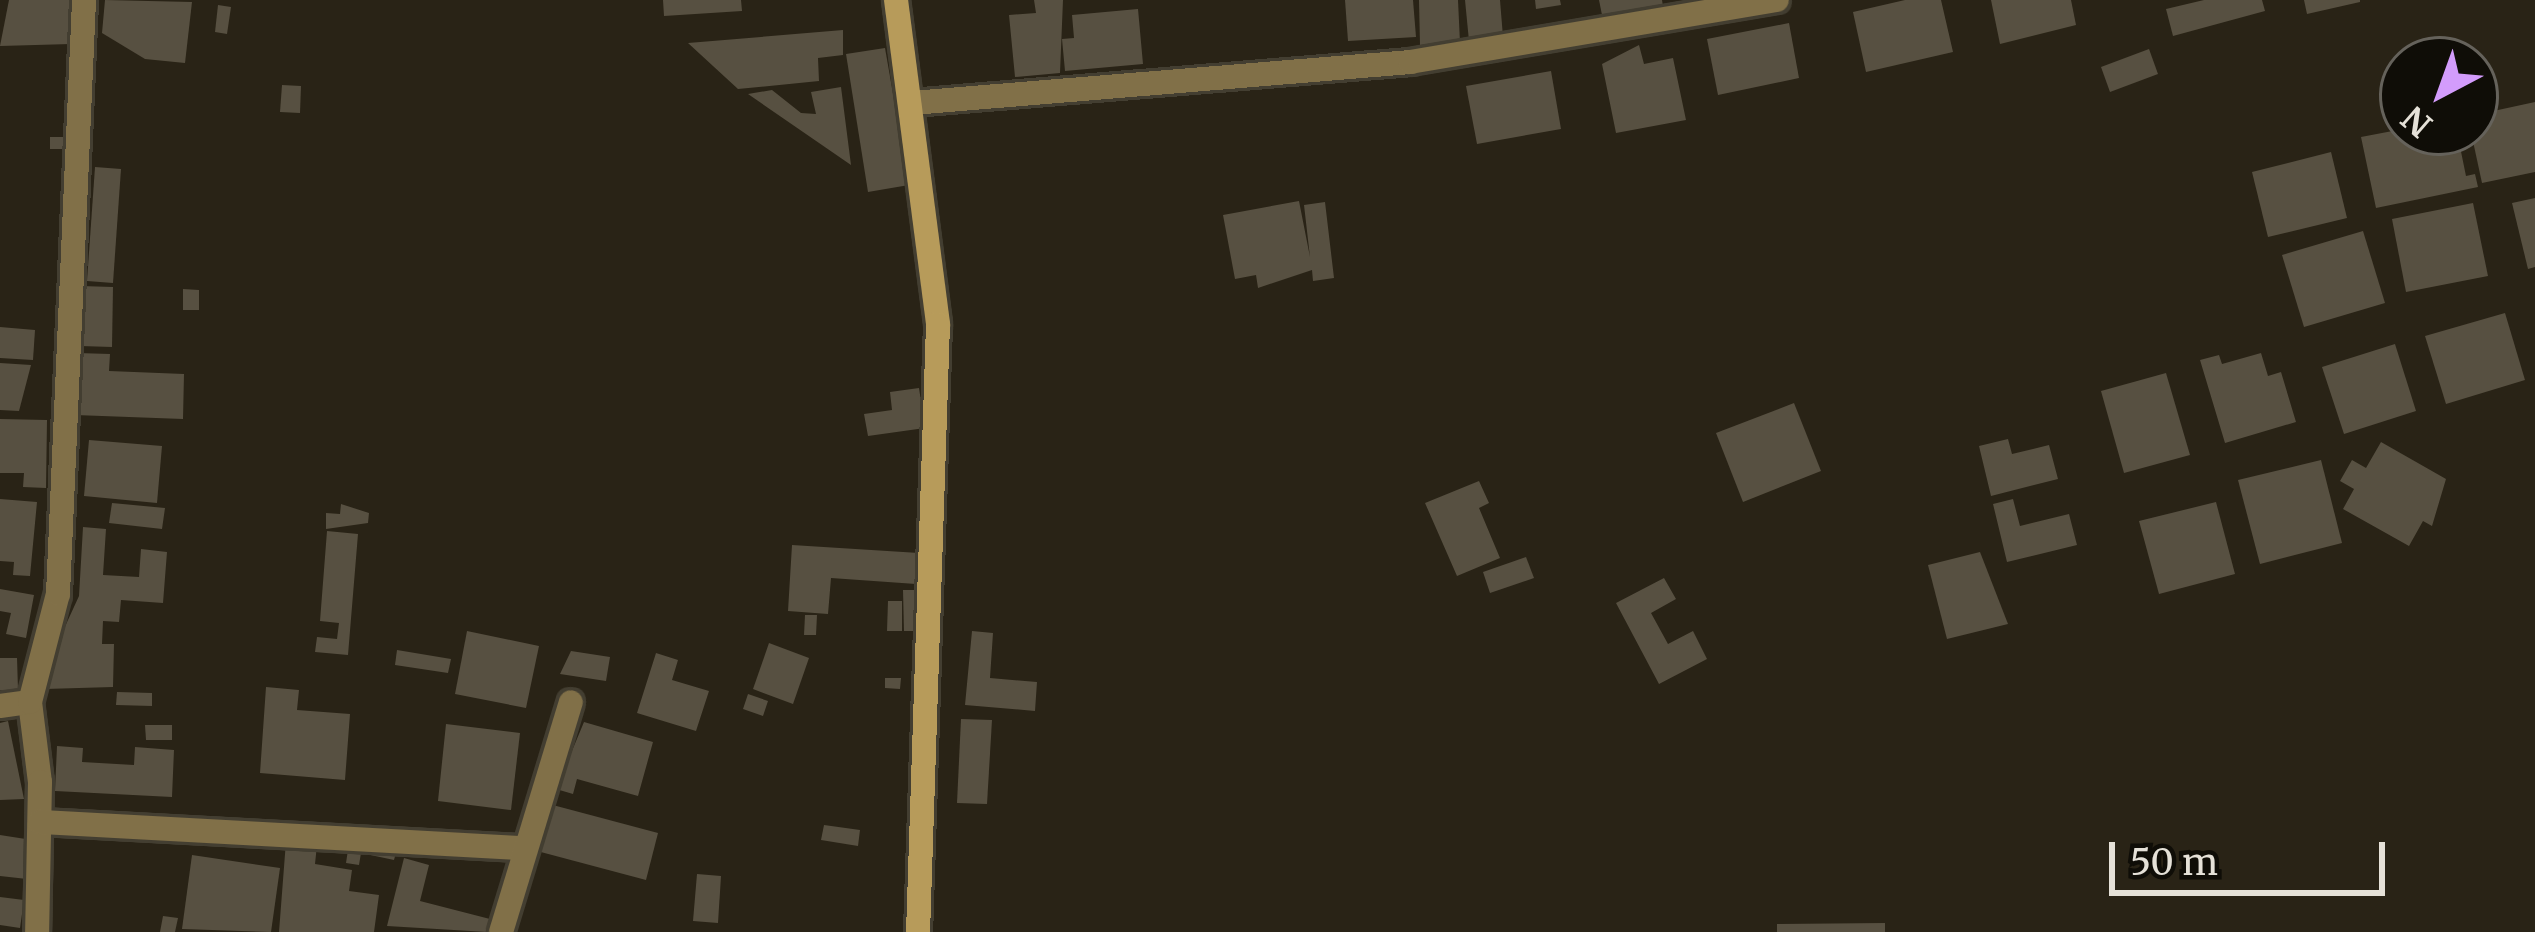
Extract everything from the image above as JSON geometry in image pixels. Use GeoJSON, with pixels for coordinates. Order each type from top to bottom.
{"type":"FeatureCollection","features":[{"type":"Feature","properties":{"kind":"street"},"geometry":{"type":"LineString","coordinates":[[37,932],[40,822],[30,702],[58,594],[84,0]]}},
{"type":"Feature","properties":{"kind":"street"},"geometry":{"type":"LineString","coordinates":[[896,0],[938,324],[918,932]]}},
{"type":"Feature","properties":{"kind":"street"},"geometry":{"type":"LineString","coordinates":[[912,103],[1410,62],[1777,0]]}},
{"type":"Feature","properties":{"kind":"street"},"geometry":{"type":"LineString","coordinates":[[0,706],[30,702]]}},
{"type":"Feature","properties":{"kind":"street"},"geometry":{"type":"LineString","coordinates":[[501,932],[571,702]]}},
{"type":"Feature","properties":{"kind":"street"},"geometry":{"type":"LineString","coordinates":[[40,822],[525,848]]}},
{"type":"Feature","properties":{"kind":"building"},"geometry":{"type":"Polygon","coordinates":[[[9,0],[70,0],[71,44],[0,46],[9,0]]]}},
{"type":"Feature","properties":{"kind":"building"},"geometry":{"type":"Polygon","coordinates":[[[105,0],[192,2],[185,63],[145,59],[102,33],[105,0]]]}},
{"type":"Feature","properties":{"kind":"building"},"geometry":{"type":"Polygon","coordinates":[[[663,0],[741,0],[742,11],[664,16],[663,0]]]}},
{"type":"Feature","properties":{"kind":"building"},"geometry":{"type":"Polygon","coordinates":[[[1034,0],[1063,0],[1060,73],[1015,77],[1009,15],[1036,13],[1034,0]]]}},
{"type":"Feature","properties":{"kind":"building"},"geometry":{"type":"Polygon","coordinates":[[[1345,0],[1413,0],[1416,37],[1348,41],[1345,0]]]}},
{"type":"Feature","properties":{"kind":"building"},"geometry":{"type":"Polygon","coordinates":[[[1419,0],[1458,0],[1460,43],[1420,45],[1419,0]]]}},
{"type":"Feature","properties":{"kind":"building"},"geometry":{"type":"Polygon","coordinates":[[[1465,0],[1500,0],[1503,37],[1469,41],[1465,0]]]}},
{"type":"Feature","properties":{"kind":"building"},"geometry":{"type":"Polygon","coordinates":[[[1535,0],[1560,0],[1561,5],[1536,9],[1535,0]]]}},
{"type":"Feature","properties":{"kind":"building"},"geometry":{"type":"Polygon","coordinates":[[[1599,0],[1662,0],[1663,6],[1602,15],[1599,0]]]}},
{"type":"Feature","properties":{"kind":"building"},"geometry":{"type":"Polygon","coordinates":[[[1905,0],[1941,0],[1953,52],[1866,72],[1853,12],[1905,0]]]}},
{"type":"Feature","properties":{"kind":"building"},"geometry":{"type":"Polygon","coordinates":[[[1991,0],[2071,0],[2076,25],[2000,44],[1991,0]]]}},
{"type":"Feature","properties":{"kind":"building"},"geometry":{"type":"Polygon","coordinates":[[[2204,0],[2262,0],[2265,11],[2173,36],[2166,9],[2204,0]]]}},
{"type":"Feature","properties":{"kind":"building"},"geometry":{"type":"Polygon","coordinates":[[[2304,0],[2360,0],[2360,2],[2307,14],[2304,0]]]}},
{"type":"Feature","properties":{"kind":"building"},"geometry":{"type":"Polygon","coordinates":[[[218,5],[231,7],[227,34],[215,32],[218,5]]]}},
{"type":"Feature","properties":{"kind":"building"},"geometry":{"type":"Polygon","coordinates":[[[1138,9],[1143,64],[1065,71],[1062,39],[1074,38],[1072,15],[1138,9]]]}},
{"type":"Feature","properties":{"kind":"building"},"geometry":{"type":"Polygon","coordinates":[[[1789,23],[1799,78],[1718,95],[1707,39],[1789,23]]]}},
{"type":"Feature","properties":{"kind":"building"},"geometry":{"type":"Polygon","coordinates":[[[843,30],[843,55],[818,58],[819,81],[738,89],[688,43],[843,30]]]}},
{"type":"Feature","properties":{"kind":"building"},"geometry":{"type":"Polygon","coordinates":[[[1639,45],[1644,64],[1673,58],[1686,120],[1616,133],[1602,64],[1639,45]]]}},
{"type":"Feature","properties":{"kind":"building"},"geometry":{"type":"Polygon","coordinates":[[[885,48],[909,185],[868,192],[846,54],[885,48]]]}},
{"type":"Feature","properties":{"kind":"building"},"geometry":{"type":"Polygon","coordinates":[[[2149,49],[2158,74],[2110,92],[2101,67],[2149,49]]]}},
{"type":"Feature","properties":{"kind":"building"},"geometry":{"type":"Polygon","coordinates":[[[1551,71],[1561,129],[1477,144],[1466,86],[1551,71]]]}},
{"type":"Feature","properties":{"kind":"building"},"geometry":{"type":"Polygon","coordinates":[[[282,85],[301,86],[300,113],[280,112],[282,85]]]}},
{"type":"Feature","properties":{"kind":"building"},"geometry":{"type":"Polygon","coordinates":[[[841,87],[851,165],[748,94],[772,90],[801,113],[816,114],[811,92],[841,87]]]}},
{"type":"Feature","properties":{"kind":"building"},"geometry":{"type":"Polygon","coordinates":[[[2535,102],[2535,172],[2482,183],[2476,156],[2499,156],[2499,110],[2535,102]]]}},
{"type":"Feature","properties":{"kind":"building"},"geometry":{"type":"Polygon","coordinates":[[[2379,134],[2379,156],[2462,156],[2466,176],[2475,174],[2478,187],[2376,208],[2361,137],[2379,134]]]}},
{"type":"Feature","properties":{"kind":"building"},"geometry":{"type":"Polygon","coordinates":[[[50,137],[67,137],[68,149],[50,149],[50,137]]]}},
{"type":"Feature","properties":{"kind":"building"},"geometry":{"type":"Polygon","coordinates":[[[2331,152],[2347,218],[2268,237],[2252,172],[2331,152]]]}},
{"type":"Feature","properties":{"kind":"building"},"geometry":{"type":"Polygon","coordinates":[[[95,167],[121,169],[113,283],[87,281],[95,167]]]}},
{"type":"Feature","properties":{"kind":"building"},"geometry":{"type":"Polygon","coordinates":[[[2535,198],[2535,267],[2528,269],[2512,203],[2535,198]]]}},
{"type":"Feature","properties":{"kind":"building"},"geometry":{"type":"Polygon","coordinates":[[[1299,201],[1310,257],[1304,205],[1325,202],[1334,278],[1313,281],[1312,270],[1258,288],[1256,275],[1235,279],[1223,215],[1299,201]]]}},
{"type":"Feature","properties":{"kind":"building"},"geometry":{"type":"Polygon","coordinates":[[[2473,203],[2488,276],[2406,292],[2392,219],[2473,203]]]}},
{"type":"Feature","properties":{"kind":"building"},"geometry":{"type":"Polygon","coordinates":[[[2363,231],[2385,303],[2304,327],[2282,255],[2363,231]]]}},
{"type":"Feature","properties":{"kind":"building"},"geometry":{"type":"Polygon","coordinates":[[[81,286],[113,287],[112,347],[80,346],[81,286]]]}},
{"type":"Feature","properties":{"kind":"building"},"geometry":{"type":"Polygon","coordinates":[[[183,289],[199,290],[199,310],[183,310],[183,289]]]}},
{"type":"Feature","properties":{"kind":"building"},"geometry":{"type":"Polygon","coordinates":[[[2505,313],[2525,380],[2446,404],[2425,336],[2505,313]]]}},
{"type":"Feature","properties":{"kind":"building"},"geometry":{"type":"Polygon","coordinates":[[[0,327],[35,330],[33,360],[0,358],[0,327]]]}},
{"type":"Feature","properties":{"kind":"building"},"geometry":{"type":"Polygon","coordinates":[[[2395,344],[2416,411],[2344,434],[2322,367],[2395,344]]]}},
{"type":"Feature","properties":{"kind":"building"},"geometry":{"type":"Polygon","coordinates":[[[77,353],[110,354],[109,371],[184,374],[183,419],[75,415],[77,353]]]}},
{"type":"Feature","properties":{"kind":"building"},"geometry":{"type":"Polygon","coordinates":[[[2261,353],[2268,376],[2281,372],[2296,422],[2225,443],[2200,360],[2219,355],[2222,364],[2261,353]]]}},
{"type":"Feature","properties":{"kind":"building"},"geometry":{"type":"Polygon","coordinates":[[[0,363],[31,365],[19,411],[0,410],[0,363]]]}},
{"type":"Feature","properties":{"kind":"building"},"geometry":{"type":"Polygon","coordinates":[[[2166,373],[2190,455],[2124,473],[2101,391],[2166,373]]]}},
{"type":"Feature","properties":{"kind":"building"},"geometry":{"type":"Polygon","coordinates":[[[919,388],[925,428],[868,436],[864,414],[892,410],[890,392],[919,388]]]}},
{"type":"Feature","properties":{"kind":"building"},"geometry":{"type":"Polygon","coordinates":[[[1794,403],[1821,471],[1743,502],[1716,433],[1794,403]]]}},
{"type":"Feature","properties":{"kind":"building"},"geometry":{"type":"Polygon","coordinates":[[[0,419],[47,420],[46,488],[23,487],[24,473],[0,473],[0,419]]]}},
{"type":"Feature","properties":{"kind":"building"},"geometry":{"type":"Polygon","coordinates":[[[2008,439],[2012,454],[2049,445],[2058,479],[1991,496],[1979,446],[2008,439]]]}},
{"type":"Feature","properties":{"kind":"building"},"geometry":{"type":"Polygon","coordinates":[[[89,440],[162,446],[157,503],[84,496],[89,440]]]}},
{"type":"Feature","properties":{"kind":"building"},"geometry":{"type":"Polygon","coordinates":[[[2381,442],[2446,479],[2432,526],[2423,521],[2409,546],[2343,509],[2354,489],[2340,481],[2352,460],[2366,468],[2381,442]]]}},
{"type":"Feature","properties":{"kind":"building"},"geometry":{"type":"Polygon","coordinates":[[[2321,460],[2342,543],[2260,564],[2238,480],[2321,460]]]}},
{"type":"Feature","properties":{"kind":"building"},"geometry":{"type":"Polygon","coordinates":[[[1479,481],[1489,503],[1479,508],[1500,558],[1457,576],[1425,503],[1479,481]]]}},
{"type":"Feature","properties":{"kind":"building"},"geometry":{"type":"Polygon","coordinates":[[[0,499],[37,502],[30,576],[13,575],[14,562],[0,561],[0,499]]]}},
{"type":"Feature","properties":{"kind":"building"},"geometry":{"type":"Polygon","coordinates":[[[2013,499],[2020,526],[2069,514],[2077,545],[2007,562],[1993,504],[2013,499]]]}},
{"type":"Feature","properties":{"kind":"building"},"geometry":{"type":"Polygon","coordinates":[[[2216,502],[2235,574],[2159,594],[2139,521],[2216,502]]]}},
{"type":"Feature","properties":{"kind":"building"},"geometry":{"type":"Polygon","coordinates":[[[112,503],[165,508],[162,529],[109,523],[112,503]]]}},
{"type":"Feature","properties":{"kind":"building"},"geometry":{"type":"Polygon","coordinates":[[[341,504],[369,513],[368,523],[326,529],[326,513],[340,514],[341,504]]]}},
{"type":"Feature","properties":{"kind":"building"},"geometry":{"type":"Polygon","coordinates":[[[83,527],[106,529],[103,575],[139,577],[141,549],[167,552],[163,603],[121,600],[119,622],[103,621],[102,644],[114,644],[113,687],[45,689],[45,670],[79,596],[83,527]]]}},
{"type":"Feature","properties":{"kind":"building"},"geometry":{"type":"Polygon","coordinates":[[[327,531],[358,534],[348,655],[315,652],[317,637],[337,639],[339,623],[320,621],[327,531]]]}},
{"type":"Feature","properties":{"kind":"building"},"geometry":{"type":"Polygon","coordinates":[[[792,545],[919,553],[916,584],[831,578],[828,614],[788,611],[792,545]]]}},
{"type":"Feature","properties":{"kind":"building"},"geometry":{"type":"Polygon","coordinates":[[[1980,552],[2008,624],[1947,639],[1928,565],[1980,552]]]}},
{"type":"Feature","properties":{"kind":"building"},"geometry":{"type":"Polygon","coordinates":[[[1526,557],[1534,578],[1490,593],[1483,572],[1526,557]]]}},
{"type":"Feature","properties":{"kind":"building"},"geometry":{"type":"Polygon","coordinates":[[[1664,578],[1676,599],[1651,613],[1668,644],[1693,631],[1707,659],[1659,684],[1616,603],[1664,578]]]}},
{"type":"Feature","properties":{"kind":"building"},"geometry":{"type":"Polygon","coordinates":[[[0,589],[34,595],[26,638],[6,634],[11,613],[0,611],[0,589]]]}},
{"type":"Feature","properties":{"kind":"building"},"geometry":{"type":"Polygon","coordinates":[[[903,590],[916,590],[916,631],[904,631],[903,590]]]}},
{"type":"Feature","properties":{"kind":"building"},"geometry":{"type":"Polygon","coordinates":[[[888,601],[902,601],[902,631],[887,631],[888,601]]]}},
{"type":"Feature","properties":{"kind":"building"},"geometry":{"type":"Polygon","coordinates":[[[805,615],[817,615],[816,635],[804,635],[805,615]]]}},
{"type":"Feature","properties":{"kind":"building"},"geometry":{"type":"Polygon","coordinates":[[[467,631],[539,646],[526,708],[455,694],[467,631]]]}},
{"type":"Feature","properties":{"kind":"building"},"geometry":{"type":"Polygon","coordinates":[[[972,631],[993,633],[990,678],[1037,682],[1035,711],[965,705],[972,631]]]}},
{"type":"Feature","properties":{"kind":"building"},"geometry":{"type":"Polygon","coordinates":[[[769,643],[809,658],[793,704],[753,689],[769,643]]]}},
{"type":"Feature","properties":{"kind":"building"},"geometry":{"type":"Polygon","coordinates":[[[397,650],[451,659],[448,673],[395,665],[397,650]]]}},
{"type":"Feature","properties":{"kind":"building"},"geometry":{"type":"Polygon","coordinates":[[[571,651],[610,657],[606,681],[560,674],[571,651]]]}},
{"type":"Feature","properties":{"kind":"building"},"geometry":{"type":"Polygon","coordinates":[[[656,653],[678,660],[672,680],[709,691],[696,731],[637,713],[656,653]]]}},
{"type":"Feature","properties":{"kind":"building"},"geometry":{"type":"Polygon","coordinates":[[[0,658],[17,658],[18,690],[0,690],[0,658]]]}},
{"type":"Feature","properties":{"kind":"building"},"geometry":{"type":"Polygon","coordinates":[[[885,678],[901,678],[900,689],[885,688],[885,678]]]}},
{"type":"Feature","properties":{"kind":"building"},"geometry":{"type":"Polygon","coordinates":[[[266,687],[299,690],[297,710],[350,714],[345,780],[260,773],[266,687]]]}},
{"type":"Feature","properties":{"kind":"building"},"geometry":{"type":"Polygon","coordinates":[[[117,692],[152,693],[152,706],[116,705],[117,692]]]}},
{"type":"Feature","properties":{"kind":"building"},"geometry":{"type":"Polygon","coordinates":[[[748,694],[768,701],[763,716],[743,709],[748,694]]]}},
{"type":"Feature","properties":{"kind":"building"},"geometry":{"type":"Polygon","coordinates":[[[961,719],[992,720],[987,804],[957,803],[961,719]]]}},
{"type":"Feature","properties":{"kind":"building"},"geometry":{"type":"Polygon","coordinates":[[[8,721],[24,799],[0,800],[0,723],[8,721]]]}},
{"type":"Feature","properties":{"kind":"building"},"geometry":{"type":"Polygon","coordinates":[[[584,722],[653,742],[638,796],[577,779],[573,794],[556,789],[584,722]]]}},
{"type":"Feature","properties":{"kind":"building"},"geometry":{"type":"Polygon","coordinates":[[[446,724],[520,733],[511,810],[438,801],[446,724]]]}},
{"type":"Feature","properties":{"kind":"building"},"geometry":{"type":"Polygon","coordinates":[[[145,725],[172,725],[172,740],[146,740],[145,725]]]}},
{"type":"Feature","properties":{"kind":"building"},"geometry":{"type":"Polygon","coordinates":[[[57,746],[83,748],[82,762],[134,765],[135,747],[174,750],[172,797],[55,791],[57,746]]]}},
{"type":"Feature","properties":{"kind":"building"},"geometry":{"type":"Polygon","coordinates":[[[549,804],[658,833],[646,880],[537,851],[549,804]]]}},
{"type":"Feature","properties":{"kind":"building"},"geometry":{"type":"Polygon","coordinates":[[[824,825],[860,830],[858,846],[821,840],[824,825]]]}},
{"type":"Feature","properties":{"kind":"building"},"geometry":{"type":"Polygon","coordinates":[[[0,835],[32,840],[27,879],[0,876],[0,835]]]}},
{"type":"Feature","properties":{"kind":"building"},"geometry":{"type":"Polygon","coordinates":[[[286,841],[317,845],[315,864],[352,870],[349,891],[379,895],[374,932],[279,932],[286,841]]]}},
{"type":"Feature","properties":{"kind":"building"},"geometry":{"type":"Polygon","coordinates":[[[349,843],[397,849],[394,860],[361,853],[359,865],[346,863],[349,843]]]}},
{"type":"Feature","properties":{"kind":"building"},"geometry":{"type":"Polygon","coordinates":[[[192,855],[280,868],[271,932],[182,929],[192,855]]]}},
{"type":"Feature","properties":{"kind":"building"},"geometry":{"type":"Polygon","coordinates":[[[404,858],[429,865],[420,901],[490,919],[487,932],[387,926],[404,858]]]}},
{"type":"Feature","properties":{"kind":"building"},"geometry":{"type":"Polygon","coordinates":[[[697,874],[721,876],[718,923],[693,921],[697,874]]]}},
{"type":"Feature","properties":{"kind":"building"},"geometry":{"type":"Polygon","coordinates":[[[0,897],[24,900],[20,928],[0,925],[0,897]]]}},
{"type":"Feature","properties":{"kind":"building"},"geometry":{"type":"Polygon","coordinates":[[[163,916],[178,918],[175,932],[160,932],[163,916]]]}},
{"type":"Feature","properties":{"kind":"building"},"geometry":{"type":"Polygon","coordinates":[[[1885,923],[1885,932],[1777,932],[1777,924],[1885,923]]]}}]}
